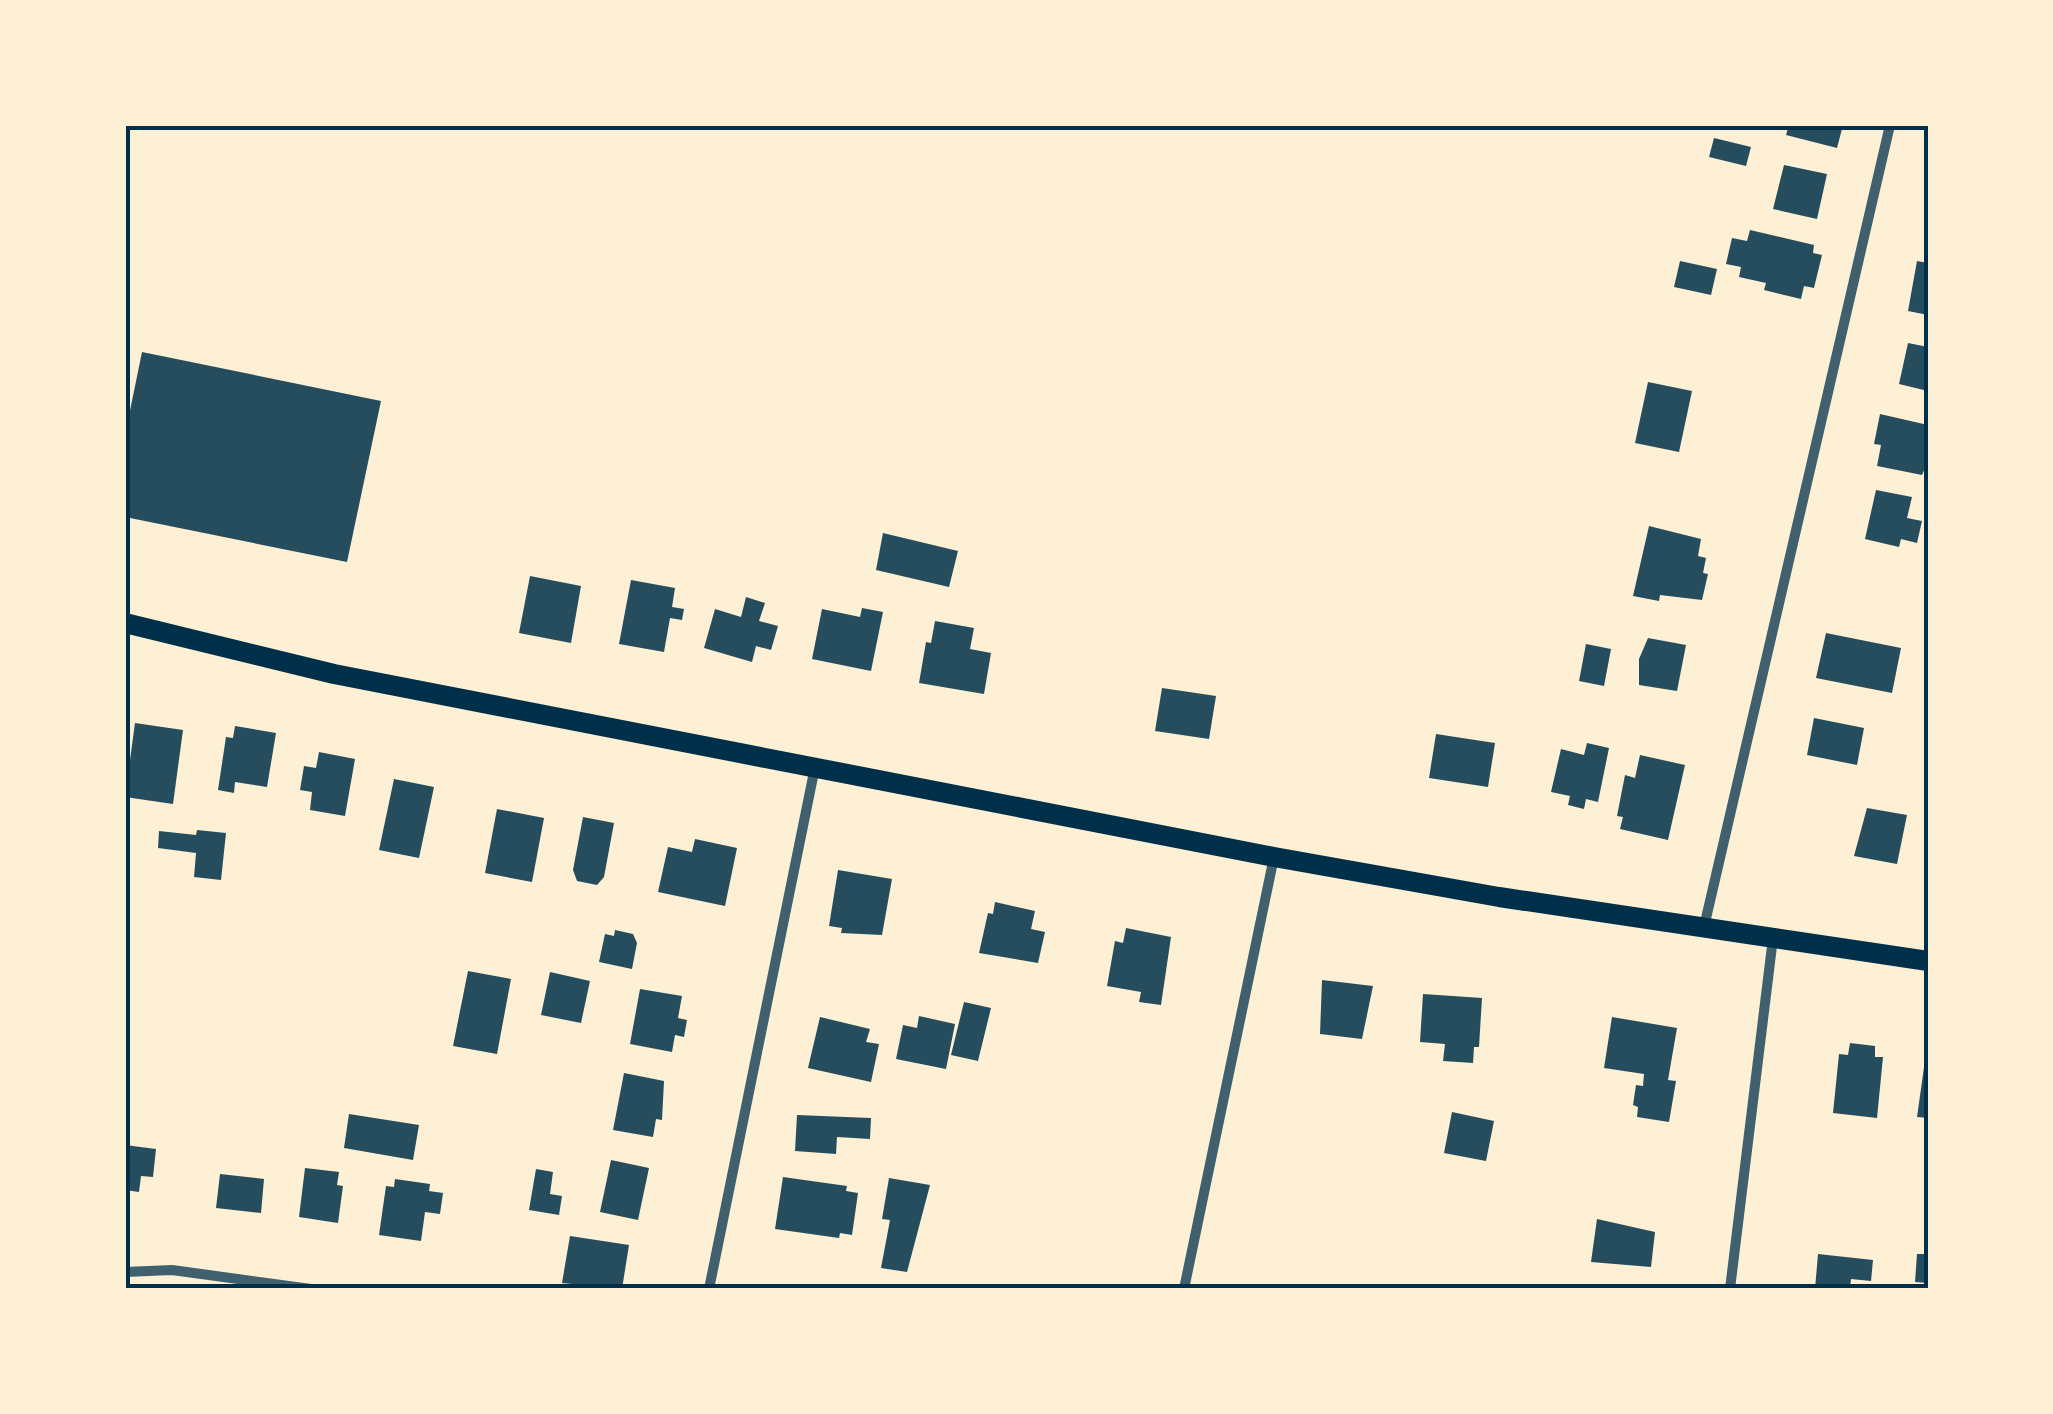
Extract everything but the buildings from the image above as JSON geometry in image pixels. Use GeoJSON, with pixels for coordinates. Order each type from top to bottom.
{"type":"FeatureCollection","features":[{"type":"Feature","properties":{"kind":"main road"},"geometry":{"type":"LineString","coordinates":[[125,624],[334,674],[1274,857],[1928,961]]}},
{"type":"Feature","properties":{"kind":"street"},"geometry":{"type":"LineString","coordinates":[[1704,928],[1890,125]]}},
{"type":"Feature","properties":{"kind":"street"},"geometry":{"type":"LineString","coordinates":[[709,1289],[815,766]]}},
{"type":"Feature","properties":{"kind":"street"},"geometry":{"type":"LineString","coordinates":[[1184,1289],[1274,857]]}},
{"type":"Feature","properties":{"kind":"street"},"geometry":{"type":"LineString","coordinates":[[1730,1289],[1772,938]]}},
{"type":"Feature","properties":{"kind":"street"},"geometry":{"type":"LineString","coordinates":[[125,1272],[172,1270],[310,1289]]}}]}
